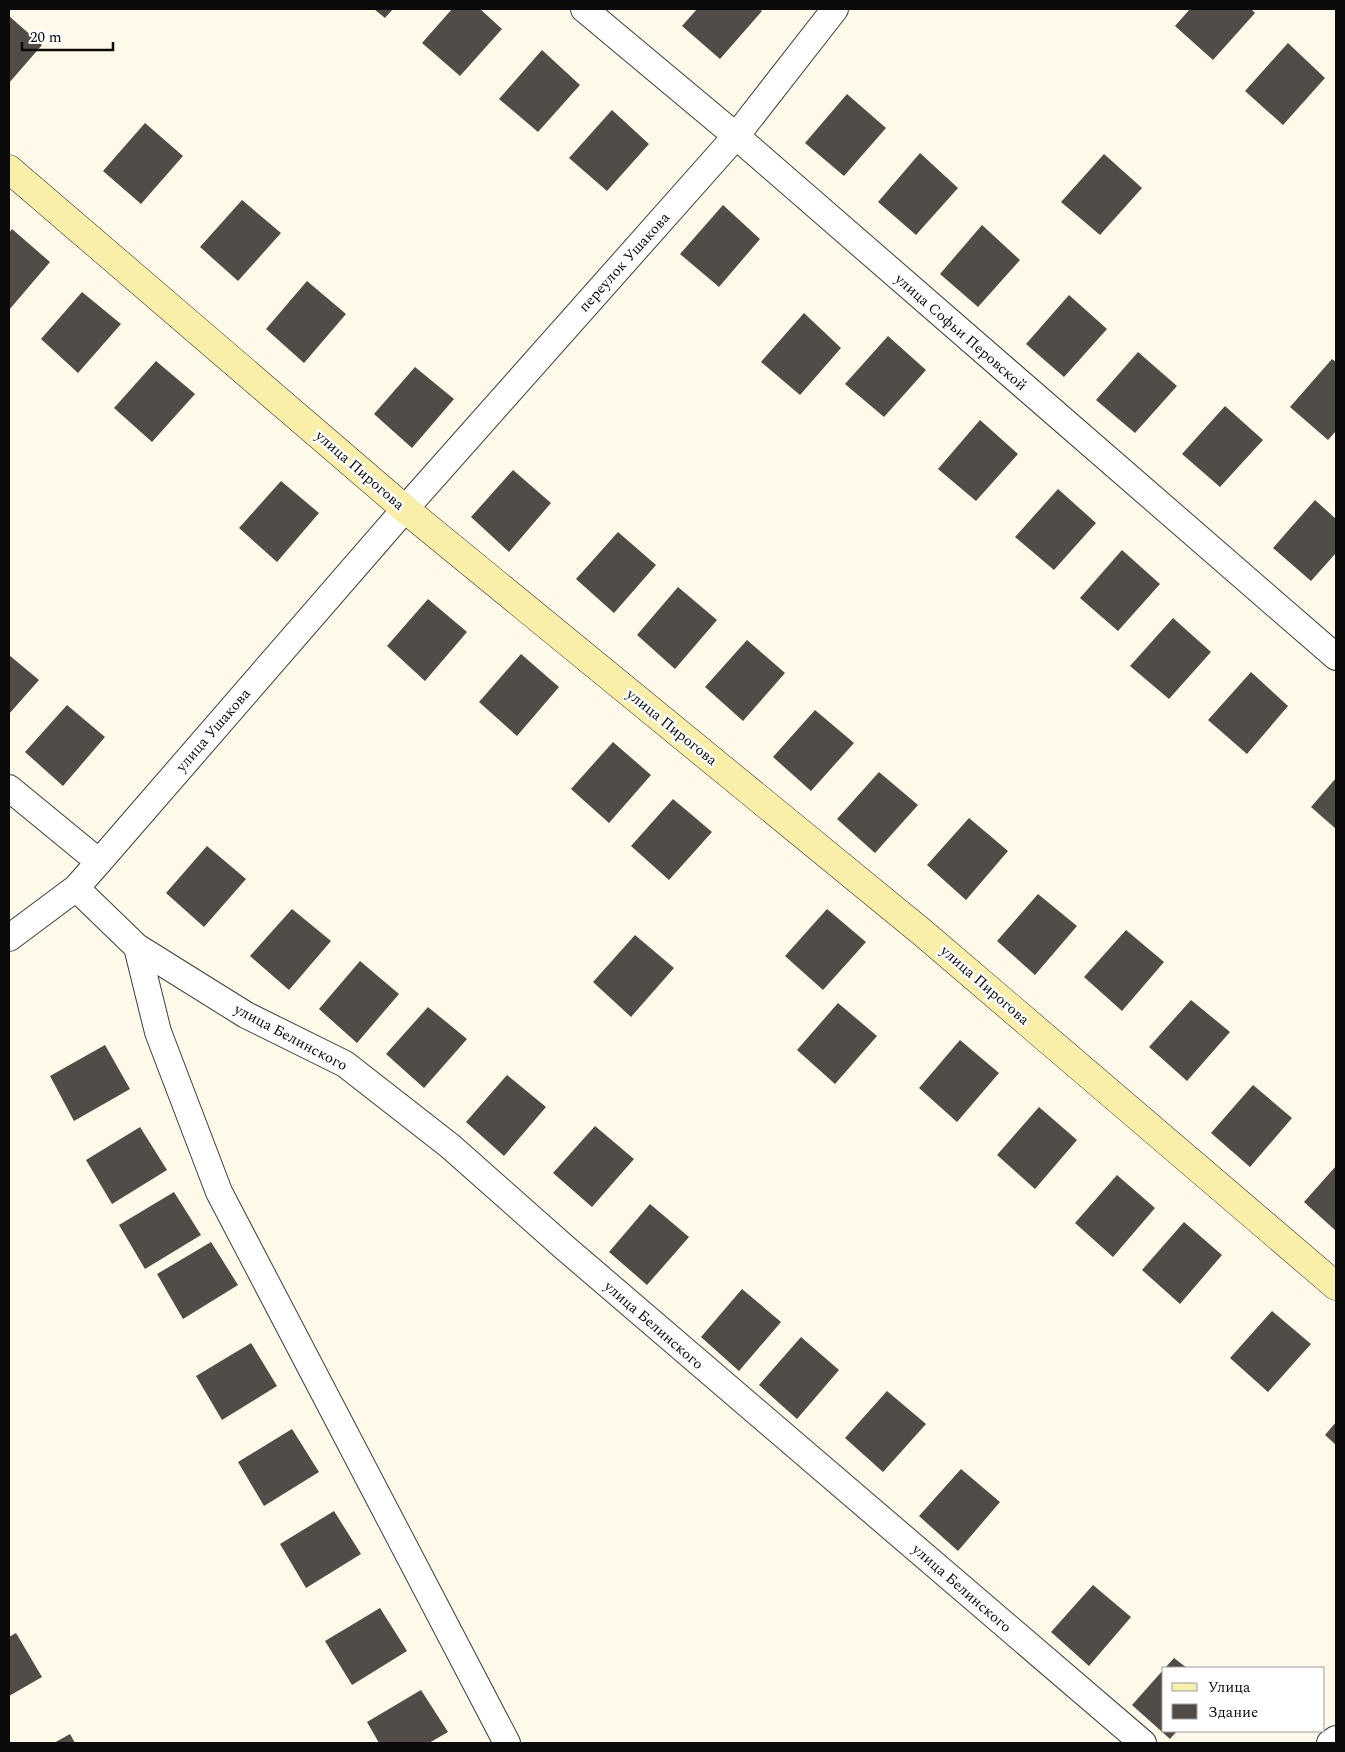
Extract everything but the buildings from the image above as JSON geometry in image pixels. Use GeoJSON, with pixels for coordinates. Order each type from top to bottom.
{"type":"FeatureCollection","features":[{"type":"Feature","properties":{"kind":"street","name":"улица Софьи Перовской"},"geometry":{"type":"LineString","coordinates":[[584,9],[736,136],[1336,657]]}},
{"type":"Feature","properties":{"kind":"street","name":"переулок Ушакова"},"geometry":{"type":"LineString","coordinates":[[405,509],[736,136],[835,9]]}},
{"type":"Feature","properties":{"kind":"street","name":"улица Пирогова"},"geometry":{"type":"LineString","coordinates":[[9,169],[405,509],[923,933],[1336,1286]]}},
{"type":"Feature","properties":{"kind":"street","name":"улица Ушакова"},"geometry":{"type":"LineString","coordinates":[[9,938],[76,888],[405,509]]}},
{"type":"Feature","properties":{"kind":"street"},"geometry":{"type":"LineString","coordinates":[[9,788],[99,862]]}},
{"type":"Feature","properties":{"kind":"street","name":"улица Белинского"},"geometry":{"type":"LineString","coordinates":[[76,888],[137,947],[246,1015],[345,1064],[450,1146],[571,1254],[1144,1743]]}},
{"type":"Feature","properties":{"kind":"street"},"geometry":{"type":"LineString","coordinates":[[137,947],[158,1032],[219,1192],[507,1743]]}},
{"type":"Feature","properties":{"kind":"street"},"geometry":{"type":"LineString","coordinates":[[1330,1743],[1336,1739]]}}]}
